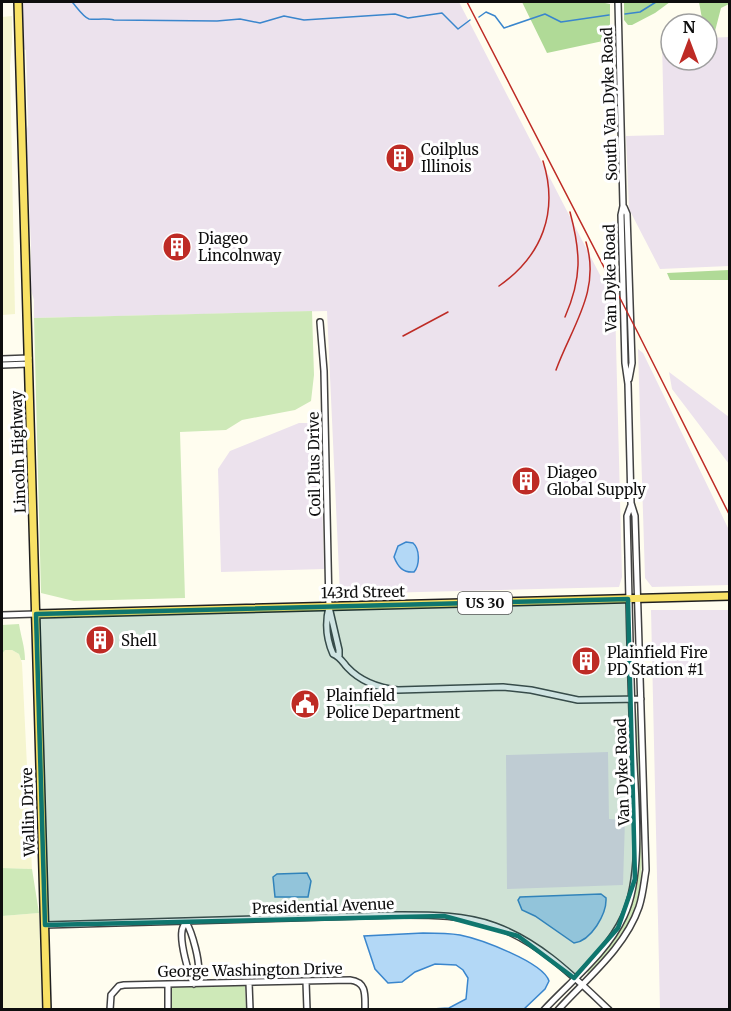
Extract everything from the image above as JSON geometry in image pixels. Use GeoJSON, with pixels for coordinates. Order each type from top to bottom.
{"type":"FeatureCollection","features":[{"type":"Feature","properties":{"kind":"main road","name":"Lincoln Highway"},"geometry":{"type":"LineString","coordinates":[[18,2],[36,614]]}},
{"type":"Feature","properties":{"kind":"main road","name":"143rd Street"},"geometry":{"type":"LineString","coordinates":[[36,614],[728,597]]}},
{"type":"Feature","properties":{"kind":"main road","name":"Wallin Drive"},"geometry":{"type":"LineString","coordinates":[[36,614],[47,1010]]}},
{"type":"Feature","properties":{"kind":"street","name":"South Van Dyke Road"},"geometry":{"type":"LineString","coordinates":[[618,2],[623,206]]}},
{"type":"Feature","properties":{"kind":"street","name":"Van Dyke Road"},"geometry":{"type":"LineString","coordinates":[[558,1010],[623,939],[633,922],[642,898],[646,870],[639,599],[635,516],[631,503],[628,384],[625,363],[621,215],[623,206]]}},
{"type":"Feature","properties":{"kind":"street","name":"Coil Plus Drive"},"geometry":{"type":"LineString","coordinates":[[320,322],[324,371],[329,606],[339,656],[357,676],[371,684],[388,689],[520,688],[578,700],[641,699]]}},
{"type":"Feature","properties":{"kind":"street"},"geometry":{"type":"LineString","coordinates":[[2,359],[29,361]]}},
{"type":"Feature","properties":{"kind":"street"},"geometry":{"type":"LineString","coordinates":[[2,365],[29,361]]}},
{"type":"Feature","properties":{"kind":"street","name":"Van Dyke Road"},"geometry":{"type":"LineString","coordinates":[[544,1010],[597,956],[613,936],[624,915],[633,889],[636,868],[627,516],[631,503]]}},
{"type":"Feature","properties":{"kind":"street","name":"143rd Street"},"geometry":{"type":"LineString","coordinates":[[2,615],[36,614]]}},
{"type":"Feature","properties":{"kind":"street","name":"Presidential Avenue"},"geometry":{"type":"LineString","coordinates":[[45,925],[347,916],[452,917],[494,926],[518,936],[538,948],[582,984],[609,1010]]}},
{"type":"Feature","properties":{"kind":"street"},"geometry":{"type":"LineString","coordinates":[[186,922],[182,931],[183,945],[188,975],[194,984]]}},
{"type":"Feature","properties":{"kind":"street"},"geometry":{"type":"LineString","coordinates":[[186,922],[191,930],[198,963],[198,975],[194,984]]}},
{"type":"Feature","properties":{"kind":"street","name":"George Washington Drive"},"geometry":{"type":"LineString","coordinates":[[110,1010],[110,1000],[114,990],[124,985],[350,980],[359,982],[365,991],[365,1010]]}},
{"type":"Feature","properties":{"kind":"street"},"geometry":{"type":"LineString","coordinates":[[306,981],[307,1010]]}},
{"type":"Feature","properties":{"kind":"street"},"geometry":{"type":"LineString","coordinates":[[249,983],[250,1010]]}},
{"type":"Feature","properties":{"kind":"street"},"geometry":{"type":"LineString","coordinates":[[168,984],[168,1010]]}},
{"type":"Feature","properties":{"kind":"highlighted area"},"geometry":{"type":"Polygon","coordinates":[[[628,599],[635,879],[618,928],[574,978],[518,936],[444,916],[45,925],[36,614],[628,599]]]}},
{"type":"Feature","properties":{"kind":"shaded area"},"geometry":{"type":"Polygon","coordinates":[[[22,2],[459,2],[615,304],[622,577],[619,587],[340,594],[327,311],[34,318],[26,132],[28,125],[26,50],[23,49],[22,2]]]}},
{"type":"Feature","properties":{"kind":"shaded area"},"geometry":{"type":"Polygon","coordinates":[[[719,37],[729,37],[729,266],[660,269],[629,209],[626,136],[664,135],[663,72],[719,72],[719,37]]]}},
{"type":"Feature","properties":{"kind":"shaded area"},"geometry":{"type":"Polygon","coordinates":[[[638,349],[643,353],[729,530],[729,585],[652,587],[645,578],[638,349]]]}},
{"type":"Feature","properties":{"kind":"shaded area"},"geometry":{"type":"Polygon","coordinates":[[[669,372],[729,417],[729,464],[672,389],[669,372]]]}},
{"type":"Feature","properties":{"kind":"shaded area"},"geometry":{"type":"Polygon","coordinates":[[[299,423],[320,423],[324,569],[221,572],[218,469],[230,451],[299,423]]]}},
{"type":"Feature","properties":{"kind":"shaded area"},"geometry":{"type":"Polygon","coordinates":[[[651,610],[729,610],[729,1009],[660,1009],[651,610]]]}},
{"type":"Feature","properties":{"kind":"shaded area"},"geometry":{"type":"Polygon","coordinates":[[[608,752],[609,819],[625,820],[623,885],[507,889],[506,755],[608,752]]]}},
{"type":"Feature","properties":{"kind":"green space"},"geometry":{"type":"Polygon","coordinates":[[[522,2],[610,4],[610,27],[603,41],[547,53],[522,2]]]}},
{"type":"Feature","properties":{"kind":"green space"},"geometry":{"type":"Polygon","coordinates":[[[624,2],[670,2],[655,13],[628,25],[624,20],[624,2]]]}},
{"type":"Feature","properties":{"kind":"green space"},"geometry":{"type":"Polygon","coordinates":[[[699,2],[729,2],[721,8],[719,16],[719,12],[701,12],[699,2]]]}},
{"type":"Feature","properties":{"kind":"green space"},"geometry":{"type":"Polygon","coordinates":[[[12,16],[10,66],[15,314],[2,315],[2,17],[12,16]]]}},
{"type":"Feature","properties":{"kind":"green space"},"geometry":{"type":"Polygon","coordinates":[[[729,270],[729,280],[670,280],[667,273],[729,270]]]}},
{"type":"Feature","properties":{"kind":"green space"},"geometry":{"type":"Polygon","coordinates":[[[312,311],[314,375],[311,401],[295,410],[242,420],[226,430],[180,432],[185,598],[74,601],[41,593],[34,318],[312,311]]]}},
{"type":"Feature","properties":{"kind":"green space"},"geometry":{"type":"Polygon","coordinates":[[[19,624],[25,660],[21,660],[19,654],[12,650],[5,650],[2,654],[2,625],[19,624]]]}},
{"type":"Feature","properties":{"kind":"green space"},"geometry":{"type":"Polygon","coordinates":[[[5,650],[12,650],[19,654],[22,663],[32,869],[2,868],[2,654],[5,650]]]}},
{"type":"Feature","properties":{"kind":"green space"},"geometry":{"type":"Polygon","coordinates":[[[636,708],[641,778],[641,816],[633,730],[636,708]]]}},
{"type":"Feature","properties":{"kind":"green space"},"geometry":{"type":"Polygon","coordinates":[[[640,837],[640,885],[633,914],[618,942],[598,966],[587,974],[612,942],[630,909],[636,885],[640,837]]]}},
{"type":"Feature","properties":{"kind":"green space"},"geometry":{"type":"Polygon","coordinates":[[[2,868],[32,869],[39,913],[2,916],[2,868]]]}},
{"type":"Feature","properties":{"kind":"green space"},"geometry":{"type":"Polygon","coordinates":[[[39,913],[42,1009],[2,1010],[2,916],[39,913]]]}},
{"type":"Feature","properties":{"kind":"green space"},"geometry":{"type":"Polygon","coordinates":[[[245,985],[246,1009],[171,1009],[170,986],[245,985]]]}},
{"type":"Feature","properties":{"kind":"water"},"geometry":{"type":"Polygon","coordinates":[[[406,542],[413,543],[417,549],[418,561],[414,572],[401,569],[394,557],[398,546],[406,542]]]}},
{"type":"Feature","properties":{"kind":"water"},"geometry":{"type":"Polygon","coordinates":[[[307,873],[311,881],[308,897],[275,897],[273,877],[277,874],[307,873]]]}},
{"type":"Feature","properties":{"kind":"water"},"geometry":{"type":"Polygon","coordinates":[[[601,894],[606,898],[606,904],[601,919],[592,932],[574,943],[535,916],[522,910],[518,900],[520,897],[601,894]]]}},
{"type":"Feature","properties":{"kind":"water"},"geometry":{"type":"Polygon","coordinates":[[[446,933],[482,941],[510,952],[535,966],[549,981],[545,989],[524,1009],[432,1009],[449,1008],[466,999],[468,978],[463,970],[456,965],[435,964],[415,972],[402,982],[388,983],[375,969],[364,936],[446,933]]]}},
{"type":"Feature","properties":{"kind":"waterway"},"geometry":{"type":"LineString","coordinates":[[72,2],[89,19],[217,21],[240,19],[260,23],[284,16],[304,20],[395,14],[408,18],[442,13],[458,29],[470,20]]}},
{"type":"Feature","properties":{"kind":"waterway"},"geometry":{"type":"LineString","coordinates":[[625,14],[640,12],[656,2]]}},
{"type":"Feature","properties":{"kind":"waterway"},"geometry":{"type":"LineString","coordinates":[[479,17],[486,12],[495,16],[504,28],[545,14],[561,22],[609,15]]}},
{"type":"Feature","properties":{"kind":"railway"},"geometry":{"type":"LineString","coordinates":[[467,2],[730,516]]}},
{"type":"Feature","properties":{"kind":"railway"},"geometry":{"type":"LineString","coordinates":[[499,286],[526,261],[543,231],[549,198],[543,161]]}},
{"type":"Feature","properties":{"kind":"railway"},"geometry":{"type":"LineString","coordinates":[[565,317],[571,303],[578,265],[570,212]]}},
{"type":"Feature","properties":{"kind":"railway"},"geometry":{"type":"LineString","coordinates":[[556,370],[583,308],[587,292],[590,260],[586,242]]}},
{"type":"Feature","properties":{"kind":"railway"},"geometry":{"type":"LineString","coordinates":[[403,336],[448,312]]}},
{"type":"Feature","properties":{"kind":"place","name":"Coilplus Illinois"},"geometry":{"type":"Point","coordinates":[400,158]}},
{"type":"Feature","properties":{"kind":"place","name":"Diageo Lincolnway"},"geometry":{"type":"Point","coordinates":[177,247]}},
{"type":"Feature","properties":{"kind":"place","name":"Diageo Global Supply"},"geometry":{"type":"Point","coordinates":[526,481]}},
{"type":"Feature","properties":{"kind":"place","name":"Shell"},"geometry":{"type":"Point","coordinates":[100,640]}},
{"type":"Feature","properties":{"kind":"place","name":"Plainfield Fire PD Station #1"},"geometry":{"type":"Point","coordinates":[586,661]}},
{"type":"Feature","properties":{"kind":"place","name":"Plainfield Police Department"},"geometry":{"type":"Point","coordinates":[305,704]}}]}
